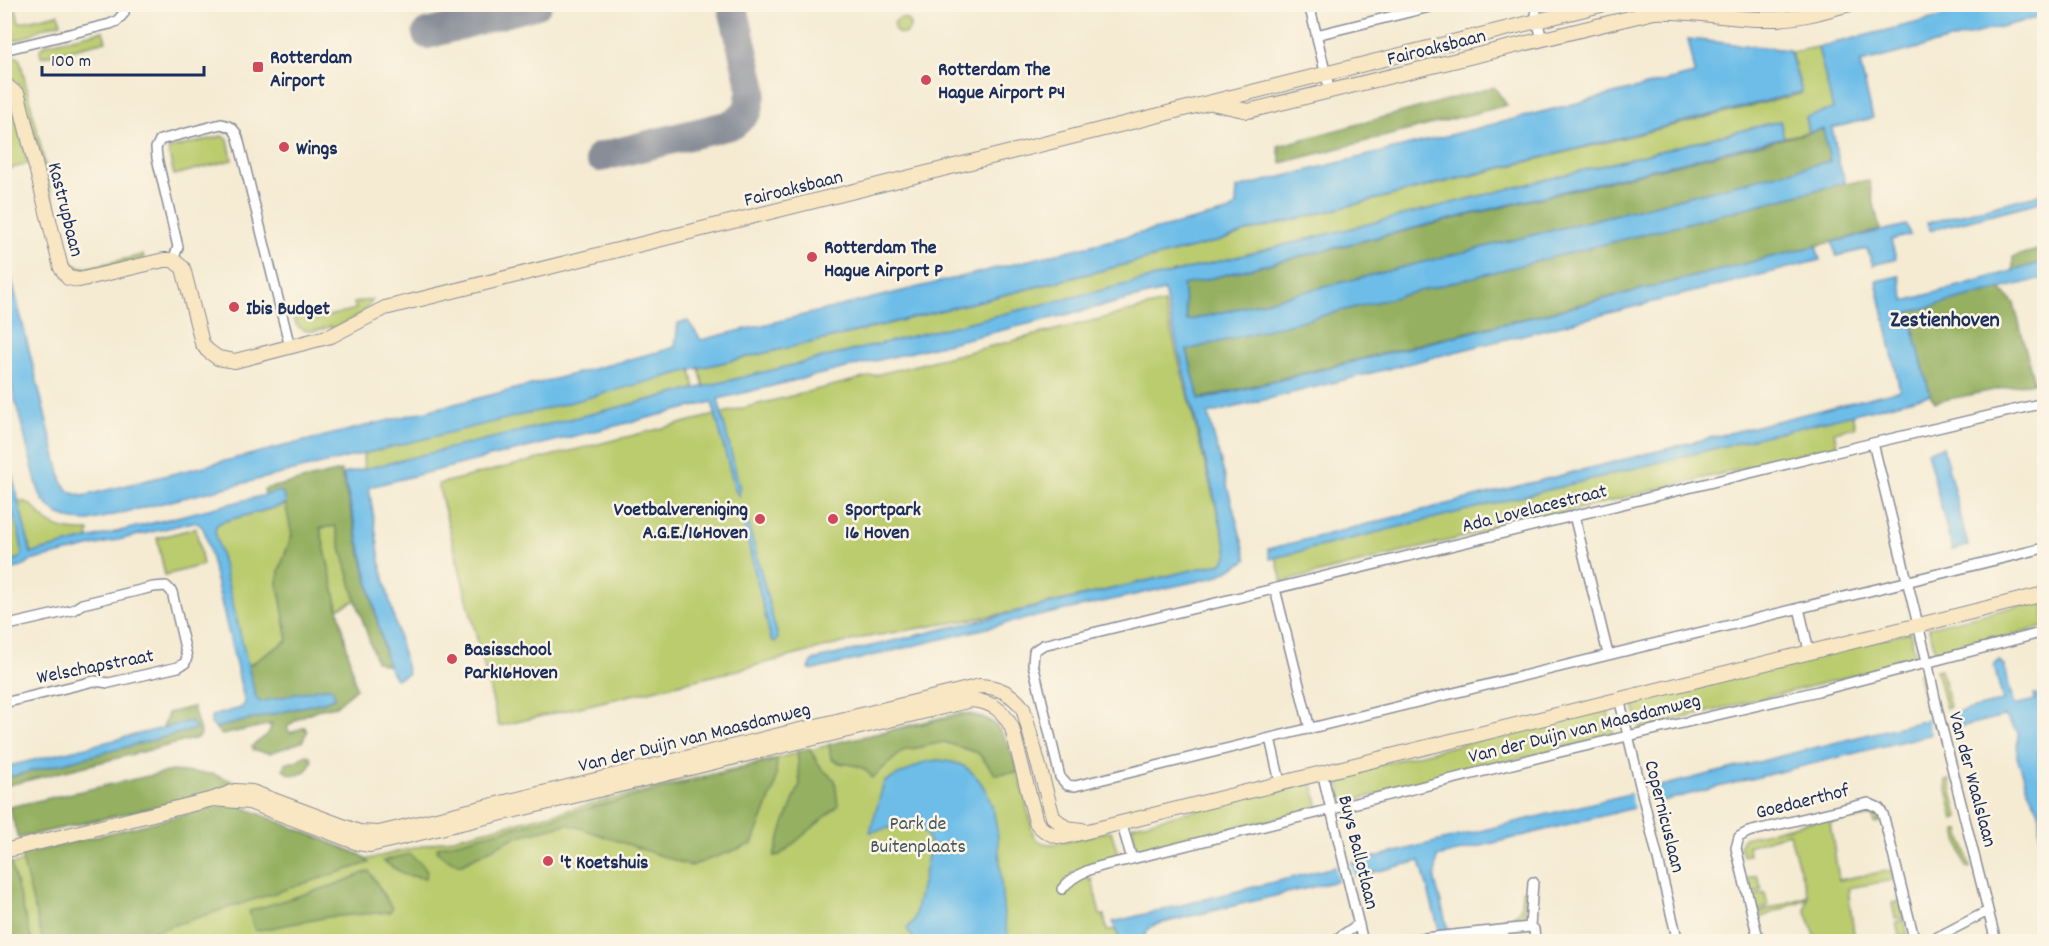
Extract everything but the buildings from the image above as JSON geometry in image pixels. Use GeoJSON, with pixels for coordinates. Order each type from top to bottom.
{"type":"FeatureCollection","features":[{"type":"Feature","properties":{"kind":"main road","name":"Fairoaksbaan"},"geometry":{"type":"LineString","coordinates":[[173,260],[183,268],[202,343],[218,358],[235,361],[331,336],[385,308],[1605,4]]}},
{"type":"Feature","properties":{"kind":"main road","name":"Fairoaksbaan"},"geometry":{"type":"LineString","coordinates":[[1210,103],[1248,111],[1654,12],[1675,11],[1742,19],[1771,19],[1792,18],[1850,4]]}},
{"type":"Feature","properties":{"kind":"main road","name":"Kastrupbaan"},"geometry":{"type":"LineString","coordinates":[[4,84],[18,95],[61,268],[68,278],[79,280],[164,260],[173,260]]}},
{"type":"Feature","properties":{"kind":"main road","name":"Van der Duijn van Maasdamweg"},"geometry":{"type":"LineString","coordinates":[[4,851],[213,799],[249,802],[358,843],[370,845],[972,700],[992,705],[1007,718],[1012,728],[1033,812],[1040,827],[1051,835],[1064,837],[2044,594]]}},
{"type":"Feature","properties":{"kind":"street"},"geometry":{"type":"LineString","coordinates":[[4,50],[110,24],[117,21],[124,13],[122,4]]}},
{"type":"Feature","properties":{"kind":"street"},"geometry":{"type":"LineString","coordinates":[[1309,4],[1330,92]]}},
{"type":"Feature","properties":{"kind":"street"},"geometry":{"type":"LineString","coordinates":[[1316,35],[1442,4]]}},
{"type":"Feature","properties":{"kind":"street"},"geometry":{"type":"LineString","coordinates":[[1534,4],[1542,41]]}},
{"type":"Feature","properties":{"kind":"street"},"geometry":{"type":"LineString","coordinates":[[173,260],[178,247],[156,158],[156,148],[160,140],[221,124],[228,126],[235,130],[238,138],[291,347]]}},
{"type":"Feature","properties":{"kind":"street","name":"Ada Lovelacestraat"},"geometry":{"type":"LineString","coordinates":[[1270,738],[1075,786],[1066,785],[1060,777],[1033,664],[1034,651],[1043,645],[2044,403]]}},
{"type":"Feature","properties":{"kind":"street","name":"Van der Waalslaan"},"geometry":{"type":"LineString","coordinates":[[1873,443],[1996,942]]}},
{"type":"Feature","properties":{"kind":"street"},"geometry":{"type":"LineString","coordinates":[[1574,515],[1608,654]]}},
{"type":"Feature","properties":{"kind":"street"},"geometry":{"type":"LineString","coordinates":[[1280,782],[1270,738],[2044,548]]}},
{"type":"Feature","properties":{"kind":"street","name":"Welschapstraat"},"geometry":{"type":"LineString","coordinates":[[4,626],[73,610],[82,604],[166,586],[172,592],[187,657],[185,663],[178,667],[110,684],[94,681],[4,703]]}},
{"type":"Feature","properties":{"kind":"street"},"geometry":{"type":"LineString","coordinates":[[1275,589],[1310,729]]}},
{"type":"Feature","properties":{"kind":"street"},"geometry":{"type":"LineString","coordinates":[[1799,608],[1809,651]]}},
{"type":"Feature","properties":{"kind":"street","name":"Van der Duijn van Maasdamweg"},"geometry":{"type":"LineString","coordinates":[[1062,889],[1083,872],[1132,859],[2044,632]]}},
{"type":"Feature","properties":{"kind":"street","name":"Copernicuslaan"},"geometry":{"type":"LineString","coordinates":[[1619,698],[1678,942]]}},
{"type":"Feature","properties":{"kind":"street","name":"Buys Ballotlaan"},"geometry":{"type":"LineString","coordinates":[[1322,772],[1364,942]]}},
{"type":"Feature","properties":{"kind":"street","name":"Goedaerthof"},"geometry":{"type":"LineString","coordinates":[[1759,942],[1736,848],[1739,837],[1748,832],[1868,803],[1879,808],[1883,814],[1915,942]]}},
{"type":"Feature","properties":{"kind":"street"},"geometry":{"type":"LineString","coordinates":[[1121,822],[1132,859]]}},
{"type":"Feature","properties":{"kind":"street"},"geometry":{"type":"LineString","coordinates":[[1530,927],[1533,882]]}},
{"type":"Feature","properties":{"kind":"street"},"geometry":{"type":"LineString","coordinates":[[1928,942],[1988,911]]}},
{"type":"Feature","properties":{"kind":"street"},"geometry":{"type":"LineString","coordinates":[[1332,942],[1359,924]]}},
{"type":"Feature","properties":{"kind":"street"},"geometry":{"type":"LineString","coordinates":[[1386,942],[1530,927],[1534,929],[1535,942]]}},
{"type":"Feature","properties":{"kind":"street"},"geometry":{"type":"LineString","coordinates":[[1501,930],[1507,942]]}},
{"type":"Feature","properties":{"kind":"green space"},"geometry":{"type":"Polygon","coordinates":[[[5,4],[15,5],[19,23],[58,14],[61,23],[46,27],[21,39],[5,39],[5,4]]]}},
{"type":"Feature","properties":{"kind":"green space"},"geometry":{"type":"Polygon","coordinates":[[[899,18],[905,18],[910,26],[908,32],[899,34],[894,29],[894,23],[899,18]]]}},
{"type":"Feature","properties":{"kind":"green space"},"geometry":{"type":"Polygon","coordinates":[[[103,31],[106,41],[41,57],[40,49],[46,44],[103,31]]]}},
{"type":"Feature","properties":{"kind":"green space"},"geometry":{"type":"Polygon","coordinates":[[[1818,47],[1834,109],[1806,117],[1809,132],[1784,137],[1780,121],[704,387],[699,368],[827,339],[1800,94],[1802,92],[1791,52],[1818,47]]]}},
{"type":"Feature","properties":{"kind":"green space"},"geometry":{"type":"Polygon","coordinates":[[[12,56],[20,60],[67,257],[76,266],[87,268],[143,255],[144,259],[98,270],[82,270],[74,266],[67,258],[20,85],[5,72],[4,59],[12,56]]]}},
{"type":"Feature","properties":{"kind":"green space"},"geometry":{"type":"Polygon","coordinates":[[[1494,87],[1507,105],[1281,163],[1278,146],[1494,87]]]}},
{"type":"Feature","properties":{"kind":"green space"},"geometry":{"type":"Polygon","coordinates":[[[5,95],[11,100],[28,164],[5,170],[5,95]]]}},
{"type":"Feature","properties":{"kind":"green space"},"geometry":{"type":"Polygon","coordinates":[[[1823,129],[1830,161],[1187,321],[1183,285],[1823,129]]]}},
{"type":"Feature","properties":{"kind":"green space"},"geometry":{"type":"Polygon","coordinates":[[[222,136],[228,139],[232,160],[174,175],[168,149],[222,136]]]}},
{"type":"Feature","properties":{"kind":"green space"},"geometry":{"type":"Polygon","coordinates":[[[1869,181],[1880,230],[1199,399],[1187,350],[1844,183],[1869,181]]]}},
{"type":"Feature","properties":{"kind":"green space"},"geometry":{"type":"Polygon","coordinates":[[[2044,248],[2044,262],[2013,272],[2013,257],[2044,248]]]}},
{"type":"Feature","properties":{"kind":"green space"},"geometry":{"type":"Polygon","coordinates":[[[2000,289],[2014,303],[2034,382],[1935,402],[1930,395],[1909,312],[2000,289]]]}},
{"type":"Feature","properties":{"kind":"green space"},"geometry":{"type":"Polygon","coordinates":[[[373,299],[361,313],[332,329],[331,326],[314,331],[304,330],[299,327],[293,317],[314,313],[316,319],[356,309],[354,303],[373,299]]]}},
{"type":"Feature","properties":{"kind":"green space","name":"Sportpark 16 Hoven"},"geometry":{"type":"Polygon","coordinates":[[[1164,303],[1228,554],[1222,563],[1013,612],[862,638],[738,670],[499,726],[438,484],[1164,303]]]}},
{"type":"Feature","properties":{"kind":"green space"},"geometry":{"type":"Polygon","coordinates":[[[691,370],[695,389],[364,470],[363,454],[691,370]]]}},
{"type":"Feature","properties":{"kind":"green space"},"geometry":{"type":"Polygon","coordinates":[[[1852,413],[1855,427],[1834,432],[1837,445],[1282,582],[1276,557],[1852,413]]]}},
{"type":"Feature","properties":{"kind":"green space"},"geometry":{"type":"Polygon","coordinates":[[[341,471],[388,666],[376,661],[335,526],[320,528],[356,688],[336,706],[316,710],[287,727],[290,733],[305,727],[307,732],[302,742],[270,753],[253,750],[252,746],[268,734],[272,724],[222,735],[215,728],[327,701],[335,697],[260,703],[256,698],[248,666],[288,640],[278,584],[279,571],[292,535],[283,493],[265,495],[264,489],[341,471]]]}},
{"type":"Feature","properties":{"kind":"green space"},"geometry":{"type":"Polygon","coordinates":[[[7,498],[19,534],[22,556],[5,562],[4,499],[7,498]]]}},
{"type":"Feature","properties":{"kind":"green space"},"geometry":{"type":"Polygon","coordinates":[[[17,500],[32,506],[42,517],[57,527],[89,531],[88,540],[31,553],[17,500]]]}},
{"type":"Feature","properties":{"kind":"green space"},"geometry":{"type":"Polygon","coordinates":[[[286,501],[292,535],[279,571],[278,584],[288,640],[248,666],[215,532],[216,526],[221,522],[281,506],[286,501]]]}},
{"type":"Feature","properties":{"kind":"green space"},"geometry":{"type":"Polygon","coordinates":[[[335,526],[356,600],[338,609],[320,528],[335,526]]]}},
{"type":"Feature","properties":{"kind":"green space"},"geometry":{"type":"Polygon","coordinates":[[[196,528],[203,565],[165,575],[157,538],[196,528]]]}},
{"type":"Feature","properties":{"kind":"green space"},"geometry":{"type":"Polygon","coordinates":[[[2044,600],[2044,627],[1936,655],[1929,627],[2044,600]]]}},
{"type":"Feature","properties":{"kind":"green space"},"geometry":{"type":"Polygon","coordinates":[[[1910,632],[1916,660],[1640,729],[1633,701],[1910,632]]]}},
{"type":"Feature","properties":{"kind":"green space"},"geometry":{"type":"Polygon","coordinates":[[[1941,669],[1950,707],[1946,708],[1936,670],[1941,669]]]}},
{"type":"Feature","properties":{"kind":"green space"},"geometry":{"type":"Polygon","coordinates":[[[1922,673],[1932,711],[1927,712],[1918,674],[1922,673]]]}},
{"type":"Feature","properties":{"kind":"green space"},"geometry":{"type":"Polygon","coordinates":[[[193,707],[201,735],[198,738],[5,786],[5,778],[195,729],[191,721],[163,728],[168,713],[193,707]]]}},
{"type":"Feature","properties":{"kind":"green space"},"geometry":{"type":"Polygon","coordinates":[[[1607,708],[1614,735],[1339,804],[1337,793],[1341,791],[1340,785],[1335,786],[1333,776],[1607,708]]]}},
{"type":"Feature","properties":{"kind":"green space","name":"Park de Buitenplaats"},"geometry":{"type":"Polygon","coordinates":[[[959,713],[974,714],[985,718],[993,723],[1004,738],[1014,773],[1019,772],[1036,839],[1043,843],[1053,844],[1111,831],[1119,857],[1085,866],[1089,880],[1092,879],[1100,915],[1104,915],[1107,931],[1115,929],[1120,941],[5,941],[4,866],[237,813],[357,862],[959,713]]]}},
{"type":"Feature","properties":{"kind":"green space"},"geometry":{"type":"Polygon","coordinates":[[[962,715],[987,720],[995,725],[1006,740],[1019,772],[995,774],[978,753],[944,742],[903,751],[872,778],[868,772],[858,766],[831,759],[829,744],[962,715]]]}},
{"type":"Feature","properties":{"kind":"green space"},"geometry":{"type":"Polygon","coordinates":[[[2044,736],[2044,784],[2038,753],[2044,736]]]}},
{"type":"Feature","properties":{"kind":"green space"},"geometry":{"type":"Polygon","coordinates":[[[809,748],[822,769],[835,780],[838,806],[780,855],[774,856],[800,784],[797,751],[809,748]]]}},
{"type":"Feature","properties":{"kind":"green space"},"geometry":{"type":"Polygon","coordinates":[[[305,755],[310,756],[312,761],[304,773],[296,775],[283,769],[285,764],[305,755]]]}},
{"type":"Feature","properties":{"kind":"green space"},"geometry":{"type":"Polygon","coordinates":[[[777,760],[775,786],[752,844],[691,866],[568,824],[515,837],[460,865],[438,852],[437,847],[777,760]]]}},
{"type":"Feature","properties":{"kind":"green space"},"geometry":{"type":"Polygon","coordinates":[[[171,771],[213,774],[238,783],[211,794],[18,838],[9,807],[171,771]]]}},
{"type":"Feature","properties":{"kind":"green space"},"geometry":{"type":"Polygon","coordinates":[[[1949,780],[1958,817],[1954,819],[1945,781],[1949,780]]]}},
{"type":"Feature","properties":{"kind":"green space"},"geometry":{"type":"Polygon","coordinates":[[[1312,781],[1319,808],[1139,853],[1131,826],[1312,781]]]}},
{"type":"Feature","properties":{"kind":"green space"},"geometry":{"type":"Polygon","coordinates":[[[219,806],[240,806],[361,855],[369,863],[124,941],[43,942],[21,855],[219,806]]]}},
{"type":"Feature","properties":{"kind":"green space"},"geometry":{"type":"Polygon","coordinates":[[[1873,807],[1878,811],[1881,822],[1874,823],[1873,816],[1830,823],[1839,880],[1891,870],[1894,880],[1848,888],[1855,941],[1817,941],[1805,909],[1808,898],[1758,919],[1757,913],[1808,896],[1789,833],[1748,846],[1749,855],[1743,856],[1740,845],[1744,838],[1859,810],[1860,813],[1863,809],[1873,807]]]}},
{"type":"Feature","properties":{"kind":"green space"},"geometry":{"type":"Polygon","coordinates":[[[1960,830],[1970,868],[1966,868],[1956,831],[1960,830]]]}},
{"type":"Feature","properties":{"kind":"green space"},"geometry":{"type":"Polygon","coordinates":[[[409,854],[422,864],[427,872],[425,878],[405,875],[383,861],[409,854]]]}},
{"type":"Feature","properties":{"kind":"green space"},"geometry":{"type":"Polygon","coordinates":[[[9,857],[32,941],[5,941],[5,858],[9,857]]]}},
{"type":"Feature","properties":{"kind":"green space"},"geometry":{"type":"Polygon","coordinates":[[[369,871],[392,908],[390,912],[328,917],[255,931],[249,911],[334,885],[369,871]]]}},
{"type":"Feature","properties":{"kind":"green space"},"geometry":{"type":"Polygon","coordinates":[[[1757,875],[1762,890],[1752,894],[1748,878],[1757,875]]]}},
{"type":"Feature","properties":{"kind":"green space"},"geometry":{"type":"Polygon","coordinates":[[[1522,890],[1526,892],[1525,918],[1519,923],[1503,924],[1502,919],[1514,916],[1520,911],[1522,890]]]}},
{"type":"Feature","properties":{"kind":"green space"},"geometry":{"type":"Polygon","coordinates":[[[1765,893],[1768,906],[1756,911],[1753,896],[1765,893]]]}},
{"type":"Feature","properties":{"kind":"green space"},"geometry":{"type":"Polygon","coordinates":[[[1900,901],[1904,917],[1895,918],[1892,903],[1900,901]]]}},
{"type":"Feature","properties":{"kind":"green space"},"geometry":{"type":"Polygon","coordinates":[[[1904,919],[1908,935],[1899,936],[1896,922],[1904,919]]]}},
{"type":"Feature","properties":{"kind":"green space"},"geometry":{"type":"Polygon","coordinates":[[[1522,932],[1530,935],[1532,941],[1512,941],[1511,935],[1522,932]]]}},
{"type":"Feature","properties":{"kind":"green space"},"geometry":{"type":"Polygon","coordinates":[[[1495,937],[1502,941],[1451,942],[1450,940],[1495,937]]]}},
{"type":"Feature","properties":{"kind":"water"},"geometry":{"type":"Polygon","coordinates":[[[1988,5],[2044,5],[2044,16],[1860,63],[1873,118],[1832,128],[1840,167],[1845,179],[1844,183],[1187,350],[1199,399],[1204,399],[1816,246],[1820,260],[1208,414],[1247,560],[1216,577],[1016,621],[814,670],[809,669],[813,660],[1222,563],[1228,554],[1164,291],[718,399],[740,489],[739,496],[735,490],[712,402],[369,487],[381,566],[408,674],[396,679],[388,666],[343,474],[1152,278],[1780,121],[1784,137],[1183,285],[1187,321],[1830,161],[1823,129],[1809,132],[1806,117],[1833,109],[1818,47],[1988,5]]]}},
{"type":"Feature","properties":{"kind":"water"},"geometry":{"type":"Polygon","coordinates":[[[1688,39],[1789,50],[1802,92],[1249,231],[1220,241],[827,339],[699,368],[542,410],[89,521],[73,520],[57,514],[42,499],[5,360],[5,253],[62,482],[70,492],[83,496],[665,350],[675,347],[678,323],[688,321],[701,340],[1231,211],[1236,205],[1237,188],[1694,74],[1688,39]]]}},
{"type":"Feature","properties":{"kind":"water"},"geometry":{"type":"Polygon","coordinates":[[[2044,193],[2044,201],[1930,230],[1927,223],[2044,193]]]}},
{"type":"Feature","properties":{"kind":"water"},"geometry":{"type":"Polygon","coordinates":[[[1907,225],[1910,235],[1891,240],[1896,259],[1873,265],[1867,249],[1836,256],[1832,242],[1907,225]]]}},
{"type":"Feature","properties":{"kind":"water"},"geometry":{"type":"Polygon","coordinates":[[[2044,262],[2044,278],[1909,312],[1930,395],[1270,559],[1268,549],[1900,390],[1876,281],[1899,276],[1905,301],[2044,262]]]}},
{"type":"Feature","properties":{"kind":"water"},"geometry":{"type":"Polygon","coordinates":[[[5,446],[31,553],[281,491],[286,501],[284,505],[221,522],[216,526],[215,532],[256,698],[260,702],[323,688],[332,688],[335,697],[327,701],[215,728],[211,724],[211,716],[241,708],[245,703],[206,537],[203,528],[197,523],[193,522],[30,561],[22,567],[5,571],[5,562],[18,559],[22,555],[17,526],[7,498],[5,499],[5,446]]]}},
{"type":"Feature","properties":{"kind":"water"},"geometry":{"type":"Polygon","coordinates":[[[1943,447],[1968,546],[1952,550],[1927,451],[1943,447]]]}},
{"type":"Feature","properties":{"kind":"water"},"geometry":{"type":"Polygon","coordinates":[[[743,515],[748,522],[778,638],[775,642],[771,640],[743,515]]]}},
{"type":"Feature","properties":{"kind":"water"},"geometry":{"type":"Polygon","coordinates":[[[1999,660],[2004,666],[2014,705],[2035,700],[2034,694],[2042,695],[2044,736],[2038,753],[2044,784],[2044,870],[2039,811],[2030,794],[2017,757],[2018,732],[2004,716],[1437,857],[1435,881],[1451,941],[1442,941],[1420,861],[1154,925],[1147,931],[1145,941],[1120,941],[1113,922],[2003,701],[1994,666],[1999,660]]]}},
{"type":"Feature","properties":{"kind":"water"},"geometry":{"type":"Polygon","coordinates":[[[191,721],[196,729],[5,778],[5,767],[191,721]]]}},
{"type":"Feature","properties":{"kind":"water"},"geometry":{"type":"Polygon","coordinates":[[[938,760],[965,767],[980,782],[990,801],[996,823],[1002,898],[1010,941],[915,941],[907,929],[914,920],[930,847],[928,837],[916,827],[907,826],[870,832],[884,782],[925,762],[938,760]]]}},
{"type":"Feature","properties":{"kind":"pier"},"geometry":{"type":"Polygon","coordinates":[[[1953,711],[1956,729],[1959,731],[1930,738],[1928,719],[1925,718],[1953,711]]]}},
{"type":"Feature","properties":{"kind":"pier"},"geometry":{"type":"Polygon","coordinates":[[[1651,786],[1657,805],[1633,811],[1630,791],[1651,786]]]}},
{"type":"Feature","properties":{"kind":"pier"},"geometry":{"type":"Polygon","coordinates":[[[1350,861],[1356,879],[1339,883],[1335,864],[1350,861]]]}},
{"type":"Feature","properties":{"kind":"taxiway"},"geometry":{"type":"LineString","coordinates":[[427,34],[537,4]]}},
{"type":"Feature","properties":{"kind":"taxiway"},"geometry":{"type":"LineString","coordinates":[[600,157],[734,124],[748,110],[752,89],[732,4]]}},
{"type":"Feature","properties":{"kind":"place","name":"Rotterdam Airport"},"geometry":{"type":"Point","coordinates":[258,67]}},
{"type":"Feature","properties":{"kind":"place","name":"Rotterdam The Hague Airport P4"},"geometry":{"type":"Point","coordinates":[926,80]}},
{"type":"Feature","properties":{"kind":"place","name":"Wings"},"geometry":{"type":"Point","coordinates":[284,147]}},
{"type":"Feature","properties":{"kind":"place","name":"Rotterdam The Hague Airport P"},"geometry":{"type":"Point","coordinates":[812,257]}},
{"type":"Feature","properties":{"kind":"place","name":"Ibis Budget"},"geometry":{"type":"Point","coordinates":[234,307]}},
{"type":"Feature","properties":{"kind":"place","name":"Voetbalvereniging A.G.E./16Hoven"},"geometry":{"type":"Point","coordinates":[760,519]}},
{"type":"Feature","properties":{"kind":"place","name":"Sportpark 16 Hoven"},"geometry":{"type":"Point","coordinates":[833,519]}},
{"type":"Feature","properties":{"kind":"place","name":"Basisschool Park16Hoven"},"geometry":{"type":"Point","coordinates":[452,659]}},
{"type":"Feature","properties":{"kind":"place","name":"'t Koetshuis"},"geometry":{"type":"Point","coordinates":[548,861]}},
{"type":"Feature","properties":{"kind":"district","name":"Zestienhoven"},"geometry":{"type":"Point","coordinates":[1945,318]}}]}
